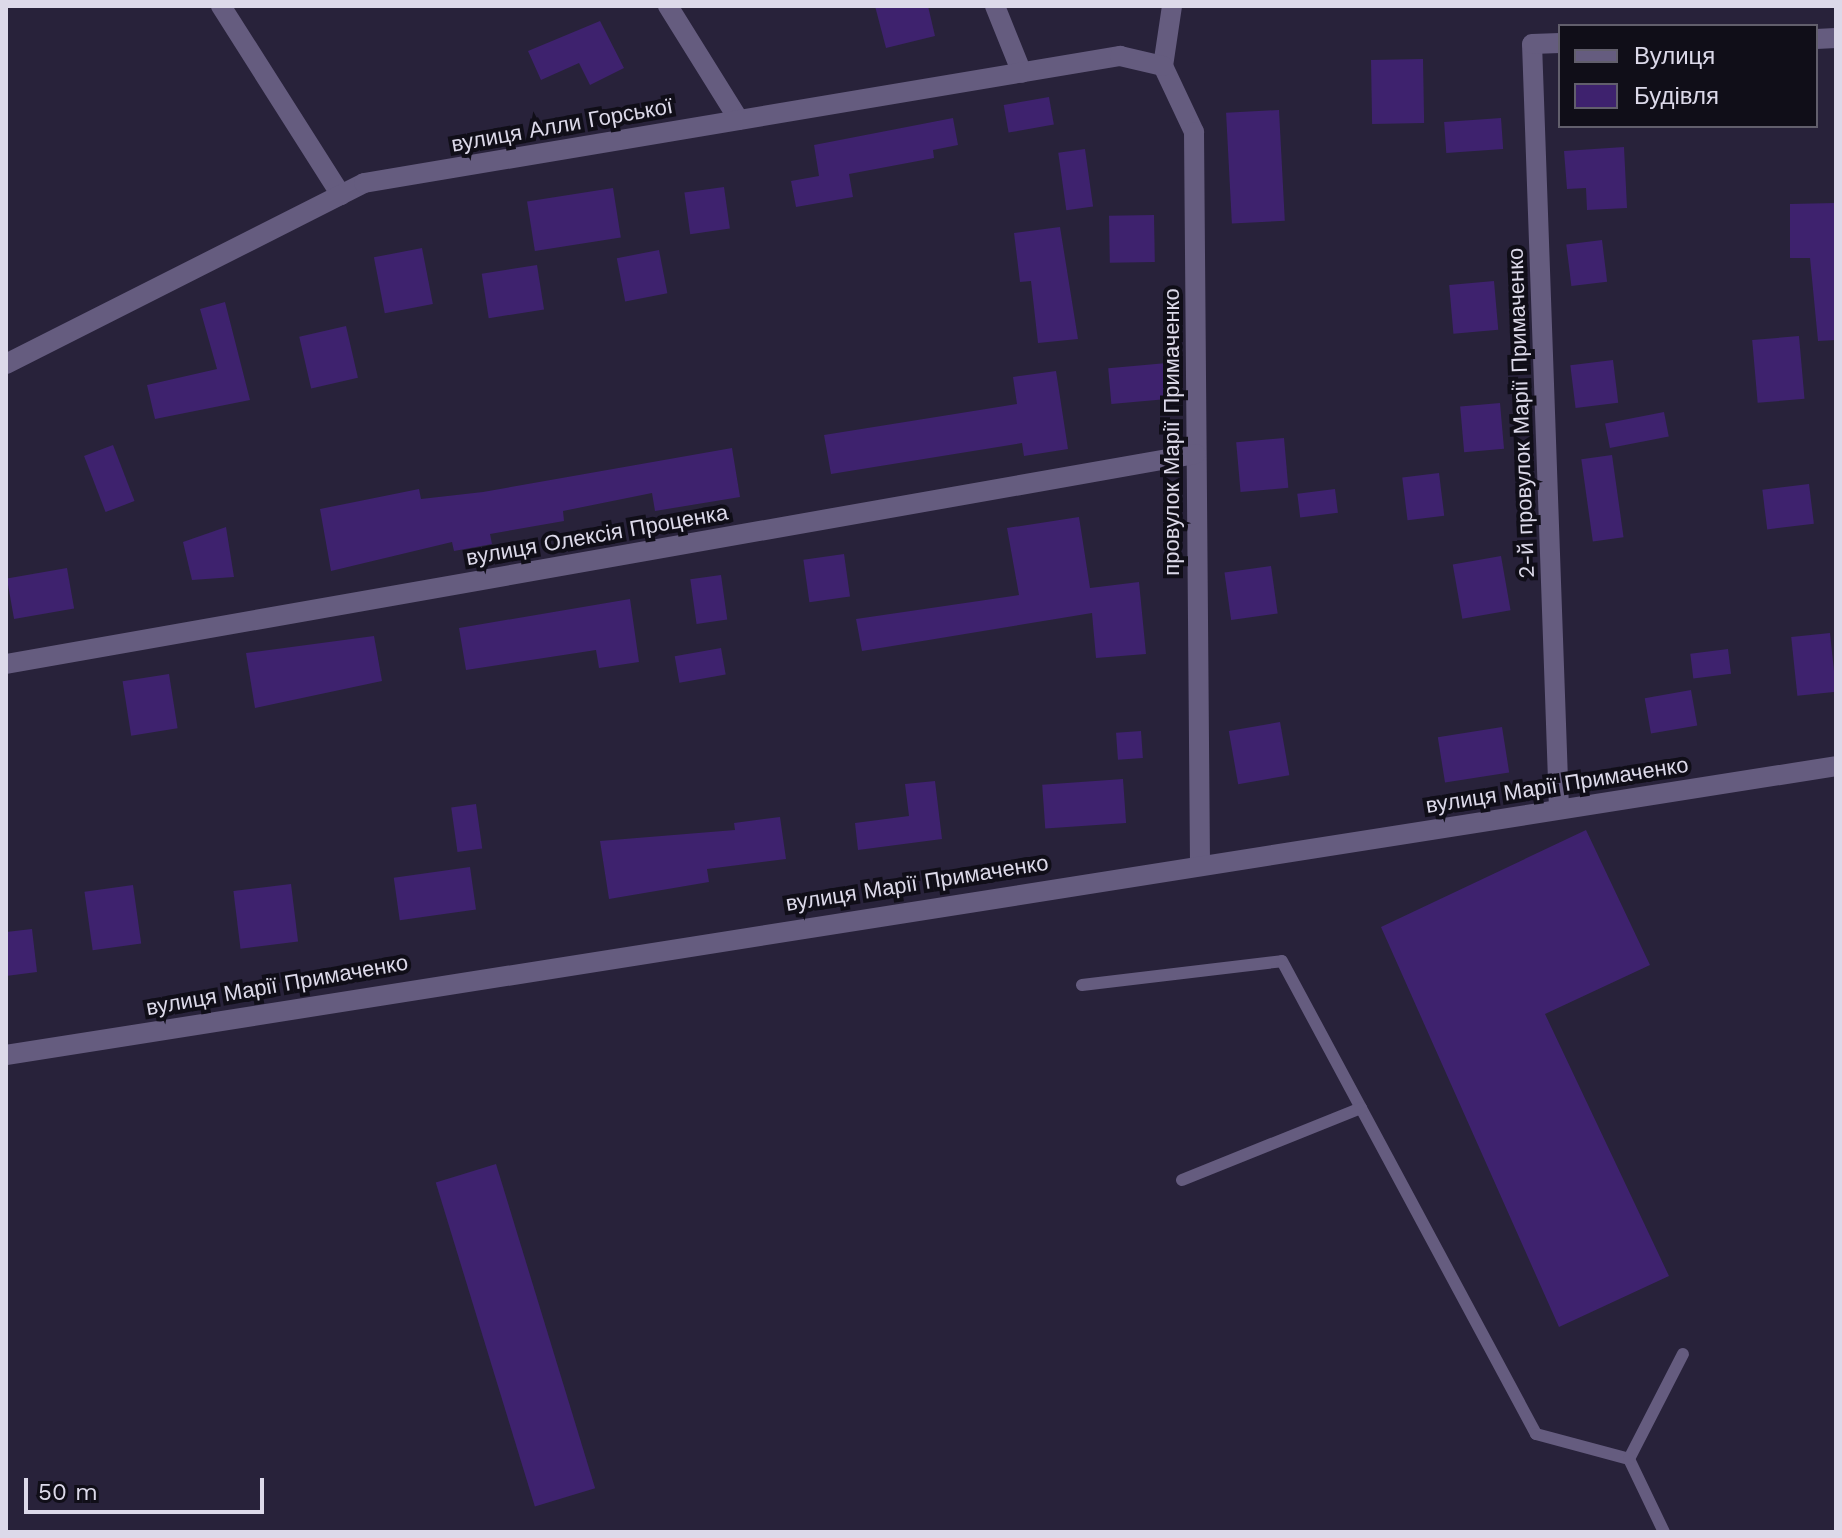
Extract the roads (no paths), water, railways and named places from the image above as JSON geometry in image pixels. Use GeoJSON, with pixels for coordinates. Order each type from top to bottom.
{"type":"FeatureCollection","features":[{"type":"Feature","properties":{"kind":"street"},"geometry":{"type":"LineString","coordinates":[[221,6],[341,195]]}},
{"type":"Feature","properties":{"kind":"street"},"geometry":{"type":"LineString","coordinates":[[668,6],[739,120]]}},
{"type":"Feature","properties":{"kind":"street"},"geometry":{"type":"LineString","coordinates":[[995,6],[1022,73]]}},
{"type":"Feature","properties":{"kind":"street"},"geometry":{"type":"LineString","coordinates":[[1163,66],[1172,6]]}},
{"type":"Feature","properties":{"kind":"street","name":"2-й провулок Марії Примаченко"},"geometry":{"type":"LineString","coordinates":[[1558,43],[1532,44],[1559,809]]}},
{"type":"Feature","properties":{"kind":"street","name":"вулиця Алли Горської"},"geometry":{"type":"LineString","coordinates":[[6,364],[364,183],[1120,56],[1163,66]]}},
{"type":"Feature","properties":{"kind":"street","name":"провулок Марії Примаченко"},"geometry":{"type":"LineString","coordinates":[[1163,66],[1194,132],[1200,864]]}},
{"type":"Feature","properties":{"kind":"street","name":"вулиця Олексія Проценка"},"geometry":{"type":"LineString","coordinates":[[6,664],[1196,454]]}},
{"type":"Feature","properties":{"kind":"street","name":"вулиця Марії Примаченко"},"geometry":{"type":"LineString","coordinates":[[6,1055],[1200,864],[1836,766]]}},
{"type":"Feature","properties":{"kind":"lane"},"geometry":{"type":"LineString","coordinates":[[1082,985],[1282,961],[1536,1434],[1629,1459],[1664,1532]]}},
{"type":"Feature","properties":{"kind":"lane"},"geometry":{"type":"LineString","coordinates":[[1182,1180],[1361,1108]]}},
{"type":"Feature","properties":{"kind":"lane"},"geometry":{"type":"LineString","coordinates":[[1629,1459],[1683,1354]]}}]}
